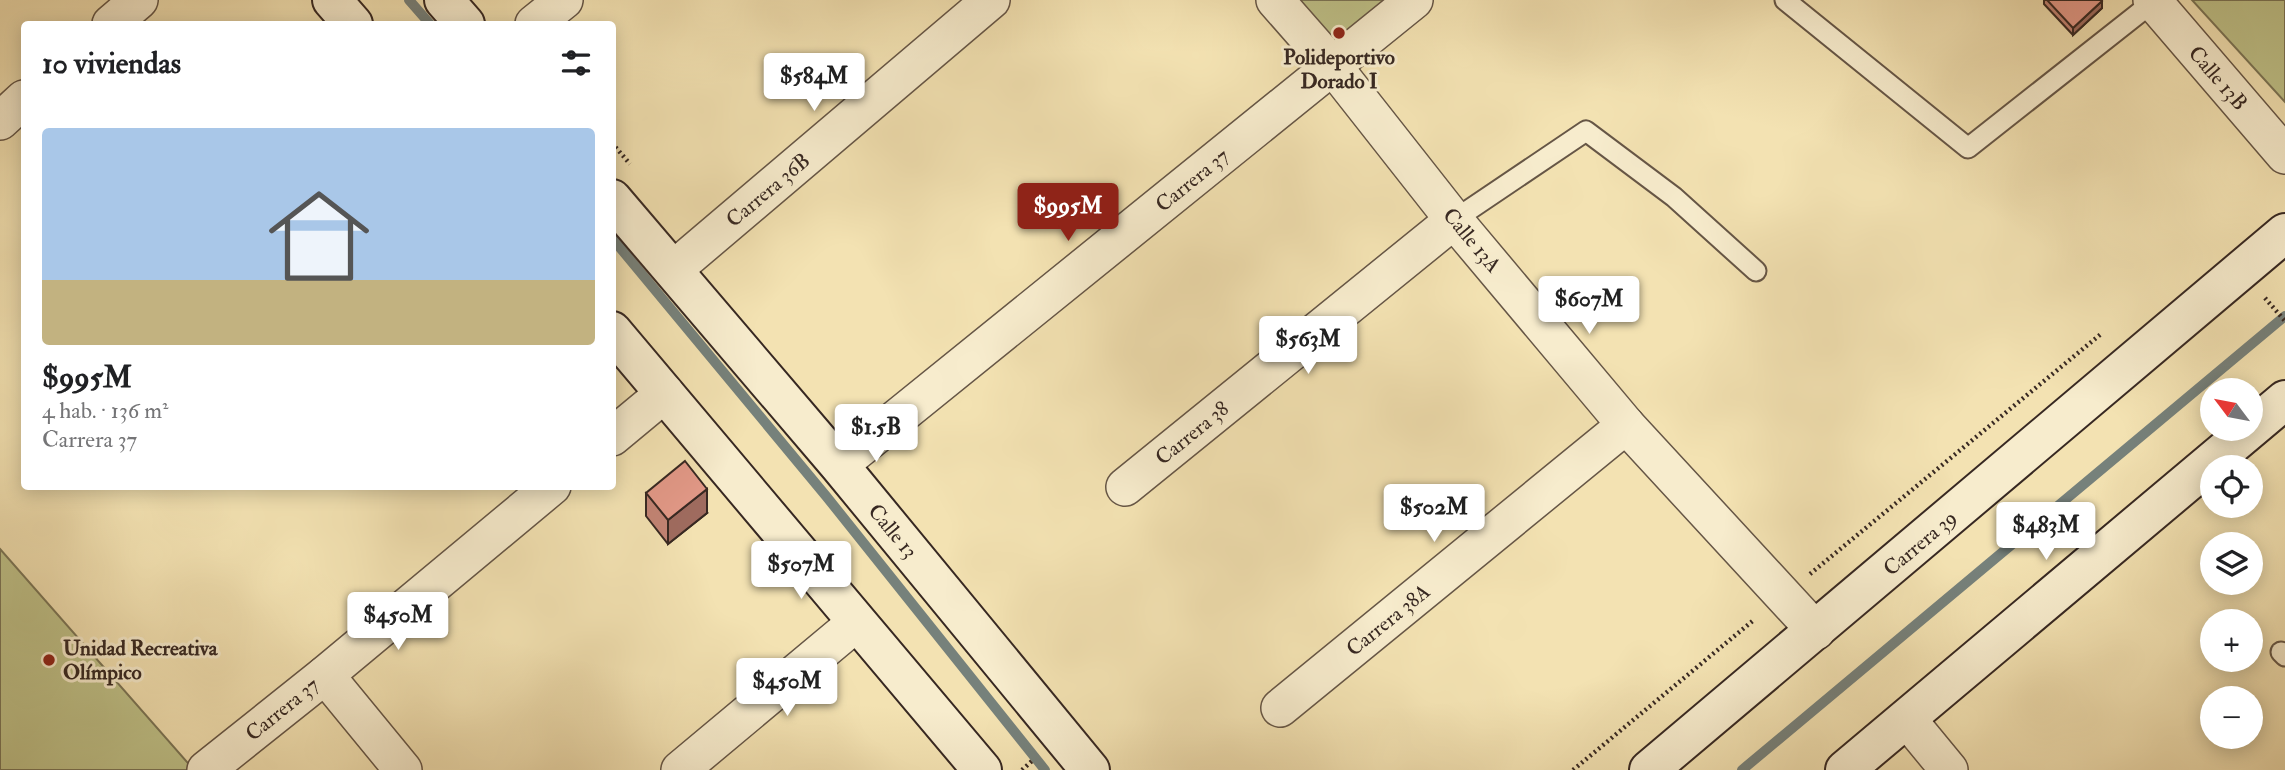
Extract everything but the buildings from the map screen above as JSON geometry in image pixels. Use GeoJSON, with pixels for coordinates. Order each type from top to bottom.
{"type":"FeatureCollection","features":[{"type":"Feature","properties":{"kind":"main road"},"geometry":{"type":"LineString","coordinates":[[331,0],[350,21]]}},
{"type":"Feature","properties":{"kind":"main road"},"geometry":{"type":"LineString","coordinates":[[444,0],[462,21]]}},
{"type":"Feature","properties":{"kind":"main road","name":"Calle 13"},"geometry":{"type":"LineString","coordinates":[[616,204],[839,466],[1090,770]]}},
{"type":"Feature","properties":{"kind":"main road","name":"Carrera 39"},"geometry":{"type":"LineString","coordinates":[[1649,770],[2285,233]]}},
{"type":"Feature","properties":{"kind":"main road"},"geometry":{"type":"LineString","coordinates":[[616,336],[982,770]]}},
{"type":"Feature","properties":{"kind":"main road"},"geometry":{"type":"LineString","coordinates":[[1845,770],[2285,400]]}},
{"type":"Feature","properties":{"kind":"street"},"geometry":{"type":"LineString","coordinates":[[114,21],[139,0]]}},
{"type":"Feature","properties":{"kind":"street"},"geometry":{"type":"LineString","coordinates":[[538,21],[564,0]]}},
{"type":"Feature","properties":{"kind":"street","name":"Carrera 36B"},"geometry":{"type":"LineString","coordinates":[[673,270],[991,0]]}},
{"type":"Feature","properties":{"kind":"street","name":"Calle 13A"},"geometry":{"type":"LineString","coordinates":[[1275,0],[1332,65],[1454,220],[1626,425],[1816,631]]}},
{"type":"Feature","properties":{"kind":"street","name":"Carrera 37"},"geometry":{"type":"LineString","coordinates":[[839,466],[1414,0]]}},
{"type":"Feature","properties":{"kind":"street","name":"Calle 13B"},"geometry":{"type":"LineString","coordinates":[[2153,1],[2285,155]]}},
{"type":"Feature","properties":{"kind":"street"},"geometry":{"type":"LineString","coordinates":[[0,121],[21,103]]}},
{"type":"Feature","properties":{"kind":"street","name":"Carrera 38"},"geometry":{"type":"LineString","coordinates":[[1125,487],[1454,220]]}},
{"type":"Feature","properties":{"kind":"street"},"geometry":{"type":"LineString","coordinates":[[616,434],[665,393]]}},
{"type":"Feature","properties":{"kind":"street","name":"Carrera 38A"},"geometry":{"type":"LineString","coordinates":[[1280,708],[1626,425]]}},
{"type":"Feature","properties":{"kind":"street","name":"Carrera 37"},"geometry":{"type":"LineString","coordinates":[[206,770],[547,490]]}},
{"type":"Feature","properties":{"kind":"street"},"geometry":{"type":"LineString","coordinates":[[680,770],[857,622]]}},
{"type":"Feature","properties":{"kind":"street"},"geometry":{"type":"LineString","coordinates":[[325,675],[403,770]]}},
{"type":"Feature","properties":{"kind":"street"},"geometry":{"type":"LineString","coordinates":[[1907,719],[1949,770]]}},
{"type":"Feature","properties":{"kind":"lane"},"geometry":{"type":"LineString","coordinates":[[325,21],[331,0]]}},
{"type":"Feature","properties":{"kind":"lane"},"geometry":{"type":"LineString","coordinates":[[1785,0],[1968,148],[2153,1]]}},
{"type":"Feature","properties":{"kind":"lane"},"geometry":{"type":"LineString","coordinates":[[1454,220],[1586,131],[1674,197],[1756,271]]}},
{"type":"Feature","properties":{"kind":"path"},"geometry":{"type":"LineString","coordinates":[[2258,290],[2285,321]]}},
{"type":"Feature","properties":{"kind":"path"},"geometry":{"type":"LineString","coordinates":[[1573,770],[2104,332]]}},
{"type":"Feature","properties":{"kind":"green space","name":"Polideportivo Dorado I"},"geometry":{"type":"Polygon","coordinates":[[[1275,0],[1414,0],[1332,65],[1275,0]]]}},
{"type":"Feature","properties":{"kind":"green space"},"geometry":{"type":"Polygon","coordinates":[[[2192,0],[2285,0],[2285,102],[2192,0]]]}},
{"type":"Feature","properties":{"kind":"green space","name":"Unidad Recreativa Olímpico"},"geometry":{"type":"Polygon","coordinates":[[[0,549],[194,770],[0,770],[0,549]]]}},
{"type":"Feature","properties":{"kind":"waterway"},"geometry":{"type":"LineString","coordinates":[[409,0],[427,21]]}},
{"type":"Feature","properties":{"kind":"waterway"},"geometry":{"type":"LineString","coordinates":[[616,243],[826,496],[1045,770]]}},
{"type":"Feature","properties":{"kind":"waterway"},"geometry":{"type":"LineString","coordinates":[[1742,770],[2285,316]]}},
{"type":"Feature","properties":{"kind":"place","name":"Polideportivo Dorado I"},"geometry":{"type":"Point","coordinates":[1339,33]}},
{"type":"Feature","properties":{"kind":"place","name":"Unidad Recreativa Olímpico"},"geometry":{"type":"Point","coordinates":[49,660]}}]}
